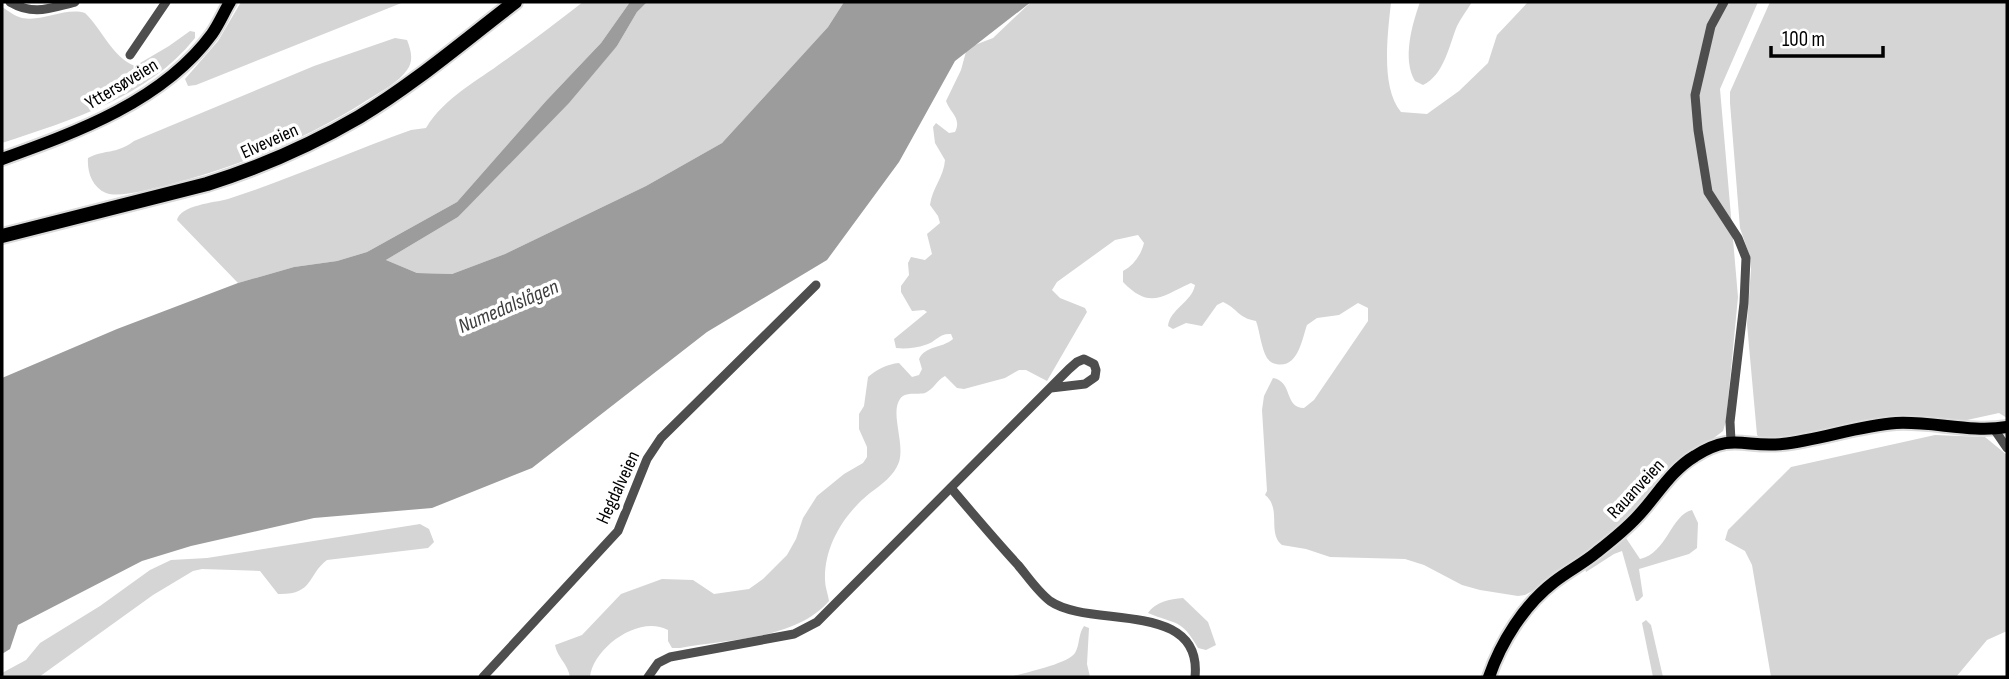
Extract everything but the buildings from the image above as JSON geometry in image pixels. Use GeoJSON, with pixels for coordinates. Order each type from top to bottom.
{"type":"FeatureCollection","features":[{"type":"Feature","properties":{"kind":"highway","name":"Elveveien"},"geometry":{"type":"LineString","coordinates":[[2,236],[207,184],[299,149],[361,116],[394,94],[515,2]]}},
{"type":"Feature","properties":{"kind":"main road","name":"Yttersøveien"},"geometry":{"type":"LineString","coordinates":[[2,159],[96,122],[157,87],[184,66],[212,34],[230,2]]}},
{"type":"Feature","properties":{"kind":"main road","name":"Rauanveien"},"geometry":{"type":"LineString","coordinates":[[1489,677],[1497,654],[1533,602],[1549,586],[1624,530],[1668,478],[1703,451],[1731,441],[1783,444],[1849,429],[1900,423],[2001,428]]}},
{"type":"Feature","properties":{"kind":"street"},"geometry":{"type":"LineString","coordinates":[[10,2],[23,10],[40,10],[75,2]]}},
{"type":"Feature","properties":{"kind":"street"},"geometry":{"type":"LineString","coordinates":[[130,55],[166,2]]}},
{"type":"Feature","properties":{"kind":"street"},"geometry":{"type":"LineString","coordinates":[[1724,2],[1711,26],[1695,95],[1708,192],[1738,238],[1746,258],[1745,292],[1730,422],[1731,441]]}},
{"type":"Feature","properties":{"kind":"street","name":"Hegdalveien"},"geometry":{"type":"LineString","coordinates":[[483,677],[618,531],[647,459],[661,438],[816,285]]}},
{"type":"Feature","properties":{"kind":"street"},"geometry":{"type":"LineString","coordinates":[[648,677],[658,663],[670,657],[794,635],[807,629],[824,616],[951,488],[1051,388],[1077,362],[1084,359],[1094,364],[1095,377],[1085,384],[1051,388]]}},
{"type":"Feature","properties":{"kind":"street","name":"Rauanveien"},"geometry":{"type":"LineString","coordinates":[[2001,428],[2007,448]]}},
{"type":"Feature","properties":{"kind":"street"},"geometry":{"type":"LineString","coordinates":[[951,488],[1046,599],[1068,610],[1156,623],[1170,629],[1189,646],[1195,664],[1195,677]]}},
{"type":"Feature","properties":{"kind":"shaded area"},"geometry":{"type":"Polygon","coordinates":[[[241,2],[404,2],[188,86],[185,79],[218,41],[241,2]]]}},
{"type":"Feature","properties":{"kind":"shaded area"},"geometry":{"type":"Polygon","coordinates":[[[583,2],[630,2],[601,43],[457,202],[367,252],[337,261],[294,267],[238,283],[177,220],[191,208],[228,199],[411,130],[426,128],[442,107],[583,2]]]}},
{"type":"Feature","properties":{"kind":"shaded area"},"geometry":{"type":"Polygon","coordinates":[[[647,2],[844,2],[828,27],[722,143],[646,186],[505,254],[452,274],[417,273],[386,260],[458,217],[617,46],[637,12],[647,2]]]}},
{"type":"Feature","properties":{"kind":"shaded area"},"geometry":{"type":"Polygon","coordinates":[[[1031,2],[1391,2],[1387,59],[1394,101],[1401,112],[1427,114],[1459,91],[1488,63],[1497,35],[1528,2],[1758,2],[1720,89],[1738,297],[1723,431],[1662,478],[1627,520],[1589,553],[1525,595],[1480,590],[1462,585],[1424,565],[1405,559],[1330,557],[1282,545],[1275,534],[1273,507],[1265,495],[1267,491],[1262,410],[1264,396],[1273,378],[1283,384],[1298,407],[1304,408],[1314,400],[1368,321],[1368,308],[1358,303],[1339,315],[1317,318],[1307,325],[1294,358],[1283,364],[1275,364],[1265,354],[1256,321],[1245,318],[1223,302],[1217,305],[1202,326],[1186,323],[1173,329],[1168,326],[1195,285],[1191,283],[1156,298],[1141,296],[1132,291],[1123,282],[1123,271],[1134,263],[1141,252],[1144,243],[1138,235],[1115,240],[1057,282],[1052,290],[1060,298],[1085,308],[1087,312],[1047,381],[1026,370],[1019,370],[1005,378],[964,389],[957,388],[945,376],[925,393],[908,394],[900,399],[896,412],[899,462],[891,476],[861,501],[837,532],[826,567],[825,583],[829,601],[815,614],[780,631],[680,648],[672,648],[668,641],[668,630],[656,626],[631,630],[608,645],[599,655],[590,677],[570,677],[555,645],[582,635],[621,594],[662,579],[693,580],[714,594],[749,589],[763,579],[787,555],[803,518],[817,496],[844,474],[863,463],[867,457],[867,447],[859,429],[859,414],[864,406],[868,377],[882,368],[899,363],[912,377],[919,375],[922,369],[919,359],[922,355],[953,339],[951,334],[947,334],[915,348],[896,348],[894,339],[927,312],[912,311],[901,292],[901,286],[909,275],[908,263],[911,257],[925,260],[932,254],[927,234],[940,223],[930,205],[945,160],[935,143],[933,127],[936,123],[949,133],[955,132],[956,119],[946,101],[961,70],[967,48],[993,38],[1031,2]]]}},
{"type":"Feature","properties":{"kind":"shaded area"},"geometry":{"type":"Polygon","coordinates":[[[1420,2],[1472,2],[1457,26],[1441,67],[1423,85],[1415,81],[1409,63],[1411,31],[1420,2]]]}},
{"type":"Feature","properties":{"kind":"shaded area"},"geometry":{"type":"Polygon","coordinates":[[[1770,2],[2007,2],[2007,418],[1999,413],[1958,422],[1868,421],[1781,438],[1760,438],[1757,435],[1747,324],[1751,269],[1750,257],[1740,228],[1730,92],[1770,2]]]}},
{"type":"Feature","properties":{"kind":"shaded area"},"geometry":{"type":"Polygon","coordinates":[[[2,7],[19,17],[30,19],[70,12],[85,13],[114,50],[135,66],[190,31],[195,32],[195,38],[176,59],[132,91],[81,115],[2,143],[2,7]]]}},
{"type":"Feature","properties":{"kind":"shaded area"},"geometry":{"type":"Polygon","coordinates":[[[395,38],[407,40],[411,52],[411,63],[404,74],[345,114],[296,140],[218,170],[135,193],[106,193],[91,179],[88,158],[121,148],[314,66],[395,38]]]}},
{"type":"Feature","properties":{"kind":"shaded area"},"geometry":{"type":"Polygon","coordinates":[[[1935,435],[1985,437],[2007,455],[2007,631],[1987,640],[1956,677],[1771,677],[1752,565],[1745,551],[1725,540],[1728,530],[1791,467],[1935,435]]]}},
{"type":"Feature","properties":{"kind":"shaded area"},"geometry":{"type":"Polygon","coordinates":[[[1692,510],[1698,523],[1697,548],[1689,554],[1639,569],[1643,596],[1638,601],[1622,551],[1586,572],[1585,569],[1626,538],[1640,559],[1649,555],[1657,550],[1679,519],[1692,510]]]}},
{"type":"Feature","properties":{"kind":"shaded area"},"geometry":{"type":"Polygon","coordinates":[[[420,524],[429,529],[434,542],[428,548],[327,560],[304,588],[290,593],[278,594],[260,571],[193,571],[153,595],[39,677],[2,677],[2,673],[26,660],[40,643],[100,606],[150,570],[171,560],[207,558],[420,524]]]}},
{"type":"Feature","properties":{"kind":"shaded area"},"geometry":{"type":"Polygon","coordinates":[[[1183,598],[1208,622],[1216,645],[1206,650],[1198,648],[1182,627],[1148,613],[1168,600],[1183,598]]]}},
{"type":"Feature","properties":{"kind":"shaded area"},"geometry":{"type":"Polygon","coordinates":[[[1646,620],[1651,625],[1663,677],[1653,677],[1642,623],[1646,620]]]}},
{"type":"Feature","properties":{"kind":"shaded area"},"geometry":{"type":"Polygon","coordinates":[[[1084,626],[1089,628],[1087,664],[1090,677],[1010,677],[1071,657],[1077,650],[1084,626]]]}},
{"type":"Feature","properties":{"kind":"water","name":"Numedalslågen"},"geometry":{"type":"Polygon","coordinates":[[[630,2],[647,2],[637,12],[617,46],[569,103],[458,217],[386,260],[417,273],[452,274],[505,254],[646,186],[722,143],[828,27],[844,2],[1031,2],[955,61],[899,162],[827,260],[707,332],[532,468],[432,508],[314,518],[191,546],[142,561],[18,625],[10,649],[2,654],[2,378],[117,329],[238,283],[294,267],[337,261],[367,252],[457,202],[601,43],[630,2]]]}}]}
